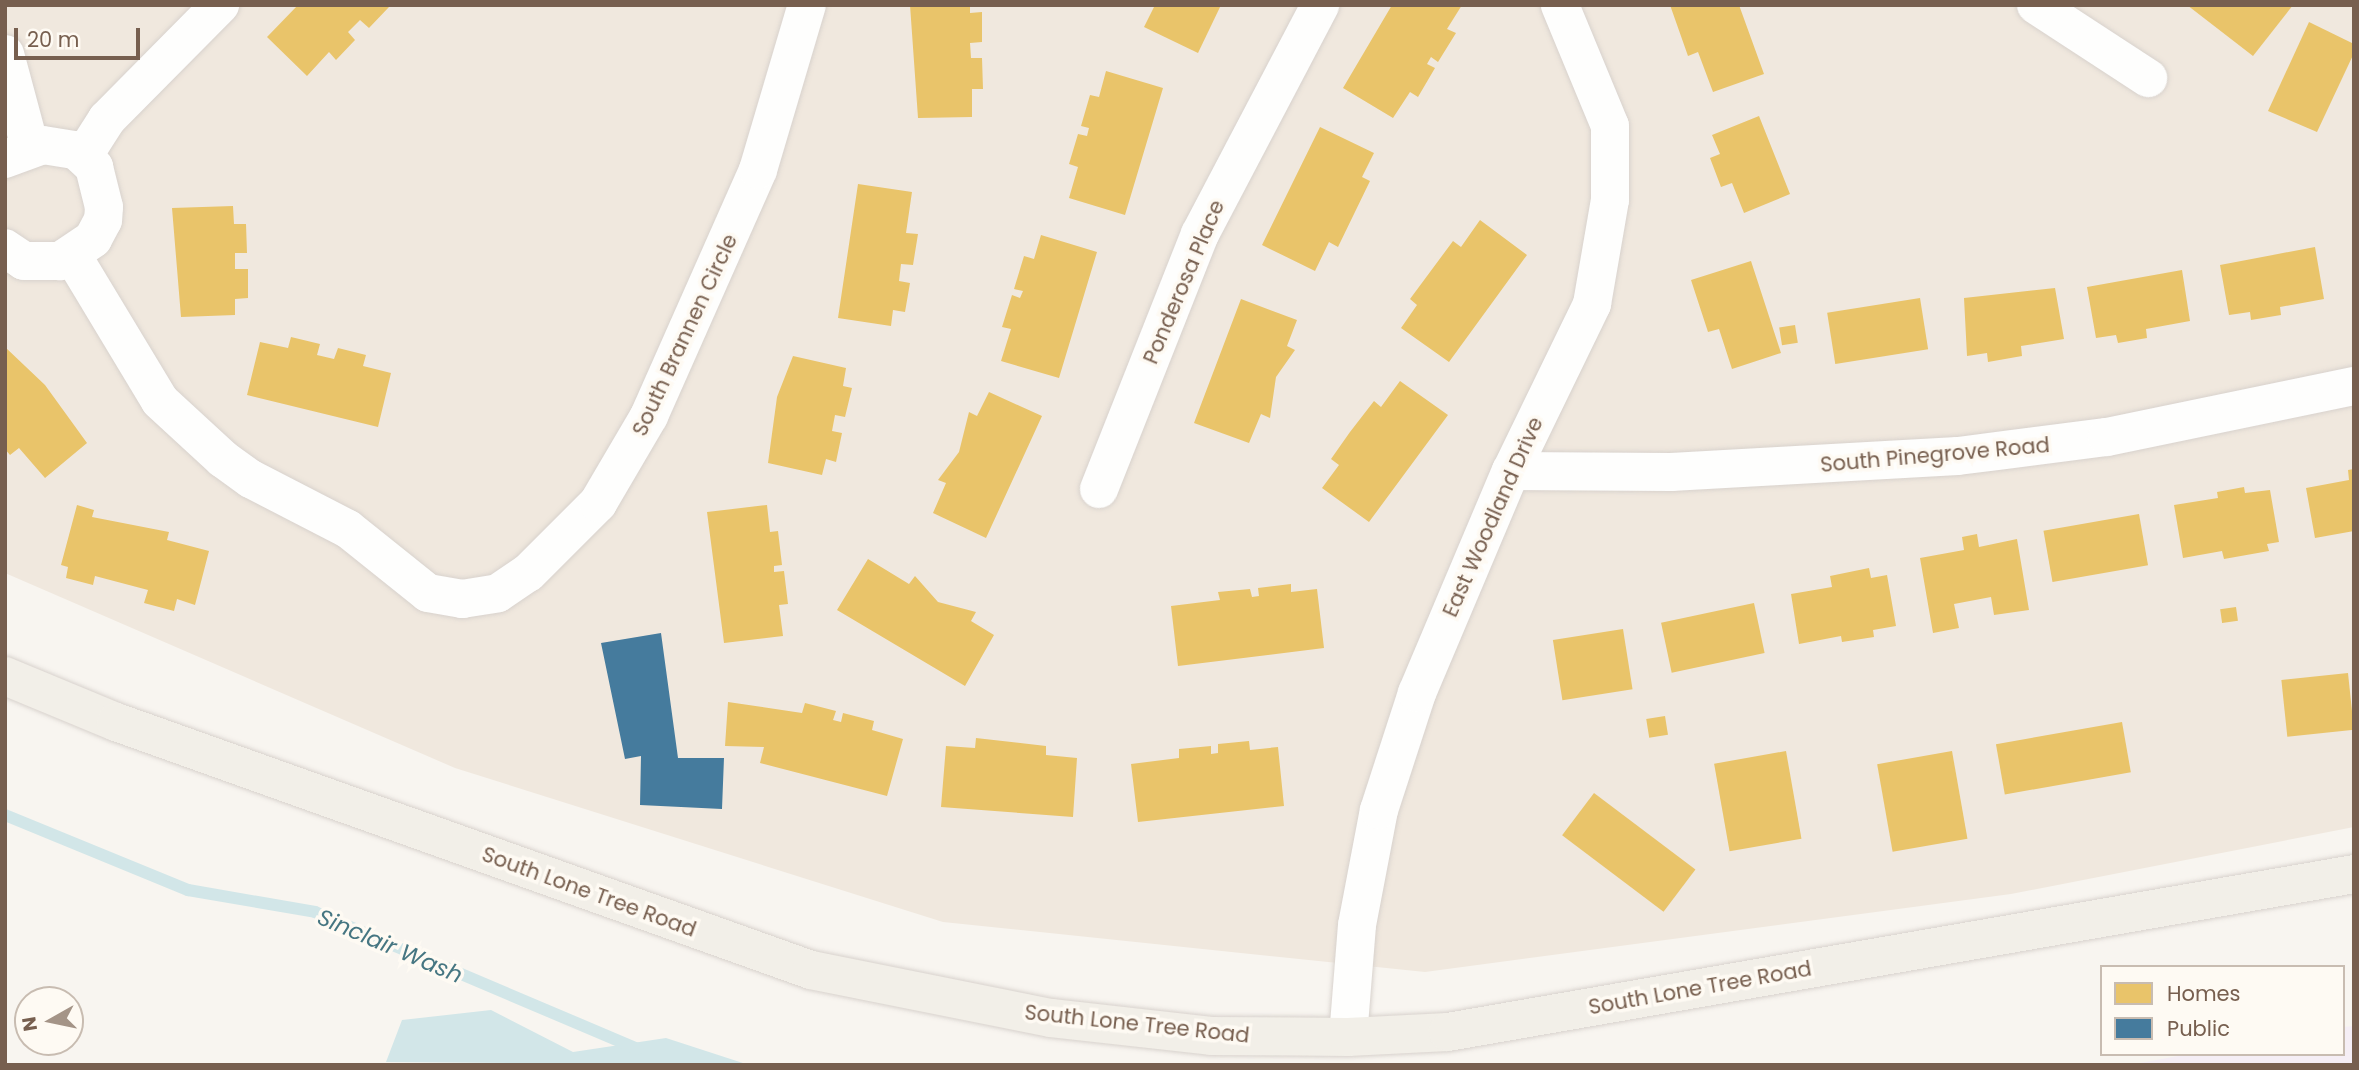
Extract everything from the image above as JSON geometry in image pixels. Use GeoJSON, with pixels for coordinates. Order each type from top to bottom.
{"type":"FeatureCollection","features":[{"type":"Feature","properties":{"kind":"main road","name":"South Lone Tree Road"},"geometry":{"type":"LineString","coordinates":[[5,676],[116,722],[811,970],[1051,1018],[1211,1036],[1348,1037],[1448,1032],[2354,874]]}},
{"type":"Feature","properties":{"kind":"street"},"geometry":{"type":"LineString","coordinates":[[84,155],[107,119],[220,5]]}},
{"type":"Feature","properties":{"kind":"street","name":"South Brannen Circle"},"geometry":{"type":"LineString","coordinates":[[72,255],[160,401],[223,459],[251,480],[348,529],[428,593],[463,599],[498,593],[528,573],[597,503],[649,416],[758,170],[807,5]]}},
{"type":"Feature","properties":{"kind":"street","name":"Ponderosa Place"},"geometry":{"type":"LineString","coordinates":[[1099,489],[1200,234],[1320,5]]}},
{"type":"Feature","properties":{"kind":"street","name":"East Woodland Drive"},"geometry":{"type":"LineString","coordinates":[[1348,1037],[1357,925],[1379,810],[1417,693],[1511,471],[1592,304],[1611,200],[1609,126],[1560,5]]}},
{"type":"Feature","properties":{"kind":"street"},"geometry":{"type":"LineString","coordinates":[[2036,5],[2148,78]]}},
{"type":"Feature","properties":{"kind":"street"},"geometry":{"type":"LineString","coordinates":[[5,54],[18,153],[54,146],[84,155],[100,178],[103,220],[93,239],[72,255],[36,263],[5,248]]}},
{"type":"Feature","properties":{"kind":"street","name":"South Pinegrove Road"},"geometry":{"type":"LineString","coordinates":[[1511,471],[1671,472],[1958,456],[2107,437],[2354,386]]}},
{"type":"Feature","properties":{"kind":"shaded area"},"geometry":{"type":"Polygon","coordinates":[[[5,5],[2354,5],[2354,827],[2011,894],[1425,972],[943,922],[455,768],[5,573],[5,5]]]}},
{"type":"Feature","properties":{"kind":"shaded area"},"geometry":{"type":"Polygon","coordinates":[[[491,1010],[573,1052],[666,1038],[749,1065],[386,1062],[402,1020],[491,1010]]]}},
{"type":"Feature","properties":{"kind":"shaded area"},"geometry":{"type":"Polygon","coordinates":[[[2354,1026],[2354,1065],[2129,1065],[2178,1056],[2345,1056],[2345,1027],[2354,1026]]]}},
{"type":"Feature","properties":{"kind":"building: Homes"},"geometry":{"type":"Polygon","coordinates":[[[298,5],[389,7],[369,28],[360,20],[348,32],[355,40],[336,60],[329,52],[307,76],[267,37],[298,5]]]}},
{"type":"Feature","properties":{"kind":"building: Homes"},"geometry":{"type":"Polygon","coordinates":[[[910,5],[970,5],[970,13],[982,12],[982,42],[970,43],[971,58],[982,58],[983,89],[972,89],[972,117],[918,118],[910,5]]]}},
{"type":"Feature","properties":{"kind":"building: Homes"},"geometry":{"type":"Polygon","coordinates":[[[1155,5],[1221,5],[1198,53],[1144,27],[1155,5]]]}},
{"type":"Feature","properties":{"kind":"building: Homes"},"geometry":{"type":"Polygon","coordinates":[[[1392,5],[1462,5],[1447,29],[1456,33],[1438,62],[1431,57],[1427,64],[1435,68],[1418,97],[1410,92],[1393,118],[1343,88],[1392,5]]]}},
{"type":"Feature","properties":{"kind":"building: Homes"},"geometry":{"type":"Polygon","coordinates":[[[1670,5],[1739,5],[1764,74],[1713,92],[1698,52],[1688,56],[1670,5]]]}},
{"type":"Feature","properties":{"kind":"building: Homes"},"geometry":{"type":"Polygon","coordinates":[[[2187,5],[2293,5],[2253,56],[2187,5]]]}},
{"type":"Feature","properties":{"kind":"building: Homes"},"geometry":{"type":"Polygon","coordinates":[[[2309,22],[2354,44],[2354,53],[2317,132],[2268,111],[2309,22]]]}},
{"type":"Feature","properties":{"kind":"building: Homes"},"geometry":{"type":"Polygon","coordinates":[[[1106,71],[1163,88],[1125,215],[1069,198],[1078,167],[1069,164],[1078,134],[1087,136],[1089,128],[1081,126],[1090,95],[1099,97],[1106,71]]]}},
{"type":"Feature","properties":{"kind":"building: Homes"},"geometry":{"type":"Polygon","coordinates":[[[1759,116],[1790,194],[1744,213],[1732,183],[1721,187],[1710,158],[1720,154],[1712,135],[1759,116]]]}},
{"type":"Feature","properties":{"kind":"building: Homes"},"geometry":{"type":"Polygon","coordinates":[[[1320,127],[1374,153],[1362,177],[1370,181],[1338,247],[1329,242],[1315,271],[1262,245],[1320,127]]]}},
{"type":"Feature","properties":{"kind":"building: Homes"},"geometry":{"type":"Polygon","coordinates":[[[858,184],[912,192],[906,233],[918,234],[913,265],[901,264],[899,281],[910,283],[905,312],[893,310],[891,326],[838,318],[858,184]]]}},
{"type":"Feature","properties":{"kind":"building: Homes"},"geometry":{"type":"Polygon","coordinates":[[[233,206],[234,224],[246,224],[247,253],[235,253],[235,269],[248,269],[248,298],[235,299],[235,315],[181,317],[172,208],[233,206]]]}},
{"type":"Feature","properties":{"kind":"building: Homes"},"geometry":{"type":"Polygon","coordinates":[[[1480,220],[1527,255],[1449,362],[1401,328],[1417,305],[1410,299],[1453,241],[1461,247],[1480,220]]]}},
{"type":"Feature","properties":{"kind":"building: Homes"},"geometry":{"type":"Polygon","coordinates":[[[1041,235],[1097,252],[1059,378],[1001,361],[1011,329],[1002,327],[1012,295],[1020,298],[1023,291],[1014,289],[1024,256],[1034,259],[1041,235]]]}},
{"type":"Feature","properties":{"kind":"building: Homes"},"geometry":{"type":"Polygon","coordinates":[[[2315,247],[2324,299],[2280,307],[2281,315],[2251,320],[2250,312],[2229,315],[2220,265],[2315,247]]]}},
{"type":"Feature","properties":{"kind":"building: Homes"},"geometry":{"type":"Polygon","coordinates":[[[1751,261],[1781,353],[1732,369],[1719,329],[1708,332],[1691,280],[1751,261]]]}},
{"type":"Feature","properties":{"kind":"building: Homes"},"geometry":{"type":"Polygon","coordinates":[[[2182,270],[2190,321],[2146,329],[2147,338],[2118,343],[2116,335],[2096,338],[2087,287],[2182,270]]]}},
{"type":"Feature","properties":{"kind":"building: Homes"},"geometry":{"type":"Polygon","coordinates":[[[2055,288],[2064,339],[2021,346],[2022,356],[1988,362],[1987,353],[1967,356],[1964,298],[2055,288]]]}},
{"type":"Feature","properties":{"kind":"building: Homes"},"geometry":{"type":"Polygon","coordinates":[[[1920,298],[1928,349],[1835,364],[1827,313],[1920,298]]]}},
{"type":"Feature","properties":{"kind":"building: Homes"},"geometry":{"type":"Polygon","coordinates":[[[1241,299],[1297,320],[1287,346],[1295,350],[1276,377],[1270,418],[1261,414],[1249,443],[1194,423],[1241,299]]]}},
{"type":"Feature","properties":{"kind":"building: Homes"},"geometry":{"type":"Polygon","coordinates":[[[1795,325],[1798,343],[1782,345],[1779,328],[1795,325]]]}},
{"type":"Feature","properties":{"kind":"building: Homes"},"geometry":{"type":"Polygon","coordinates":[[[291,337],[320,344],[317,355],[334,359],[338,348],[366,355],[363,366],[391,373],[378,427],[247,395],[260,342],[288,348],[291,337]]]}},
{"type":"Feature","properties":{"kind":"building: Homes"},"geometry":{"type":"Polygon","coordinates":[[[5,347],[45,385],[87,443],[45,478],[19,448],[10,455],[5,449],[5,347]]]}},
{"type":"Feature","properties":{"kind":"building: Homes"},"geometry":{"type":"Polygon","coordinates":[[[793,356],[846,368],[843,386],[852,388],[845,417],[835,415],[832,431],[842,433],[836,462],[826,459],[822,475],[768,463],[777,397],[793,356]]]}},
{"type":"Feature","properties":{"kind":"building: Homes"},"geometry":{"type":"Polygon","coordinates":[[[1400,381],[1448,415],[1369,522],[1322,488],[1339,465],[1331,459],[1350,432],[1374,401],[1381,407],[1400,381]]]}},
{"type":"Feature","properties":{"kind":"building: Homes"},"geometry":{"type":"Polygon","coordinates":[[[989,392],[1042,416],[986,538],[933,513],[946,483],[938,480],[959,452],[969,412],[977,416],[989,392]]]}},
{"type":"Feature","properties":{"kind":"building: Homes"},"geometry":{"type":"Polygon","coordinates":[[[2354,469],[2354,531],[2315,538],[2306,488],[2349,480],[2348,470],[2354,469]]]}},
{"type":"Feature","properties":{"kind":"building: Homes"},"geometry":{"type":"Polygon","coordinates":[[[2244,487],[2245,493],[2270,490],[2279,542],[2267,544],[2269,551],[2224,559],[2222,551],[2183,558],[2174,505],[2218,498],[2217,492],[2244,487]]]}},
{"type":"Feature","properties":{"kind":"building: Homes"},"geometry":{"type":"Polygon","coordinates":[[[77,505],[94,510],[92,517],[169,532],[167,540],[209,551],[195,605],[177,599],[174,611],[144,603],[148,590],[95,576],[93,585],[66,578],[68,567],[61,565],[77,505]]]}},
{"type":"Feature","properties":{"kind":"building: Homes"},"geometry":{"type":"Polygon","coordinates":[[[767,505],[770,532],[778,531],[782,565],[774,566],[774,572],[784,571],[788,604],[779,605],[783,636],[724,643],[707,512],[767,505]]]}},
{"type":"Feature","properties":{"kind":"building: Homes"},"geometry":{"type":"Polygon","coordinates":[[[2139,514],[2148,565],[2053,582],[2043,531],[2139,514]]]}},
{"type":"Feature","properties":{"kind":"building: Homes"},"geometry":{"type":"Polygon","coordinates":[[[1977,534],[1979,547],[2017,539],[2029,610],[1994,615],[1991,597],[1954,604],[1959,628],[1933,633],[1920,558],[1964,550],[1962,537],[1977,534]]]}},
{"type":"Feature","properties":{"kind":"building: Homes"},"geometry":{"type":"Polygon","coordinates":[[[868,559],[909,584],[915,576],[938,602],[976,612],[971,621],[994,635],[965,686],[837,610],[868,559]]]}},
{"type":"Feature","properties":{"kind":"building: Homes"},"geometry":{"type":"Polygon","coordinates":[[[1869,568],[1871,578],[1887,575],[1896,626],[1873,630],[1874,637],[1842,642],[1841,636],[1799,644],[1791,594],[1832,587],[1830,576],[1869,568]]]}},
{"type":"Feature","properties":{"kind":"building: Homes"},"geometry":{"type":"Polygon","coordinates":[[[1291,584],[1291,592],[1317,589],[1324,648],[1178,666],[1171,606],[1220,600],[1218,592],[1250,589],[1252,597],[1259,596],[1258,588],[1291,584]]]}},
{"type":"Feature","properties":{"kind":"building: Homes"},"geometry":{"type":"Polygon","coordinates":[[[1754,603],[1765,653],[1672,673],[1661,623],[1754,603]]]}},
{"type":"Feature","properties":{"kind":"building: Homes"},"geometry":{"type":"Polygon","coordinates":[[[2236,607],[2238,621],[2222,623],[2220,609],[2236,607]]]}},
{"type":"Feature","properties":{"kind":"building: Homes"},"geometry":{"type":"Polygon","coordinates":[[[1623,629],[1633,689],[1562,700],[1553,640],[1623,629]]]}},
{"type":"Feature","properties":{"kind":"building: Homes"},"geometry":{"type":"Polygon","coordinates":[[[2348,673],[2354,730],[2287,737],[2281,680],[2348,673]]]}},
{"type":"Feature","properties":{"kind":"building: Homes"},"geometry":{"type":"Polygon","coordinates":[[[728,702],[802,713],[805,703],[836,711],[833,720],[841,722],[843,713],[874,721],[872,730],[903,739],[887,796],[760,763],[764,747],[725,746],[728,702]]]}},
{"type":"Feature","properties":{"kind":"building: Homes"},"geometry":{"type":"Polygon","coordinates":[[[1665,716],[1668,735],[1649,738],[1646,719],[1665,716]]]}},
{"type":"Feature","properties":{"kind":"building: Homes"},"geometry":{"type":"Polygon","coordinates":[[[2122,722],[2131,772],[2005,794],[1996,744],[2122,722]]]}},
{"type":"Feature","properties":{"kind":"building: Homes"},"geometry":{"type":"Polygon","coordinates":[[[976,738],[1046,746],[1046,755],[1077,758],[1073,817],[941,807],[946,746],[975,748],[976,738]]]}},
{"type":"Feature","properties":{"kind":"building: Homes"},"geometry":{"type":"Polygon","coordinates":[[[1249,741],[1250,750],[1278,747],[1284,806],[1138,822],[1131,764],[1179,758],[1179,749],[1211,746],[1211,754],[1218,753],[1218,744],[1249,741]]]}},
{"type":"Feature","properties":{"kind":"building: Homes"},"geometry":{"type":"Polygon","coordinates":[[[1786,751],[1801,839],[1730,851],[1714,764],[1786,751]]]}},
{"type":"Feature","properties":{"kind":"building: Homes"},"geometry":{"type":"Polygon","coordinates":[[[1952,751],[1967,839],[1893,852],[1877,764],[1952,751]]]}},
{"type":"Feature","properties":{"kind":"building: Homes"},"geometry":{"type":"Polygon","coordinates":[[[1594,793],[1695,869],[1664,912],[1562,835],[1594,793]]]}},
{"type":"Feature","properties":{"kind":"building: Public"},"geometry":{"type":"Polygon","coordinates":[[[661,633],[678,758],[724,758],[722,809],[640,805],[641,756],[625,759],[601,643],[661,633]]]}},
{"type":"Feature","properties":{"kind":"waterway","name":"Sinclair Wash"},"geometry":{"type":"LineString","coordinates":[[5,815],[188,890],[315,912],[637,1049]]}}]}
